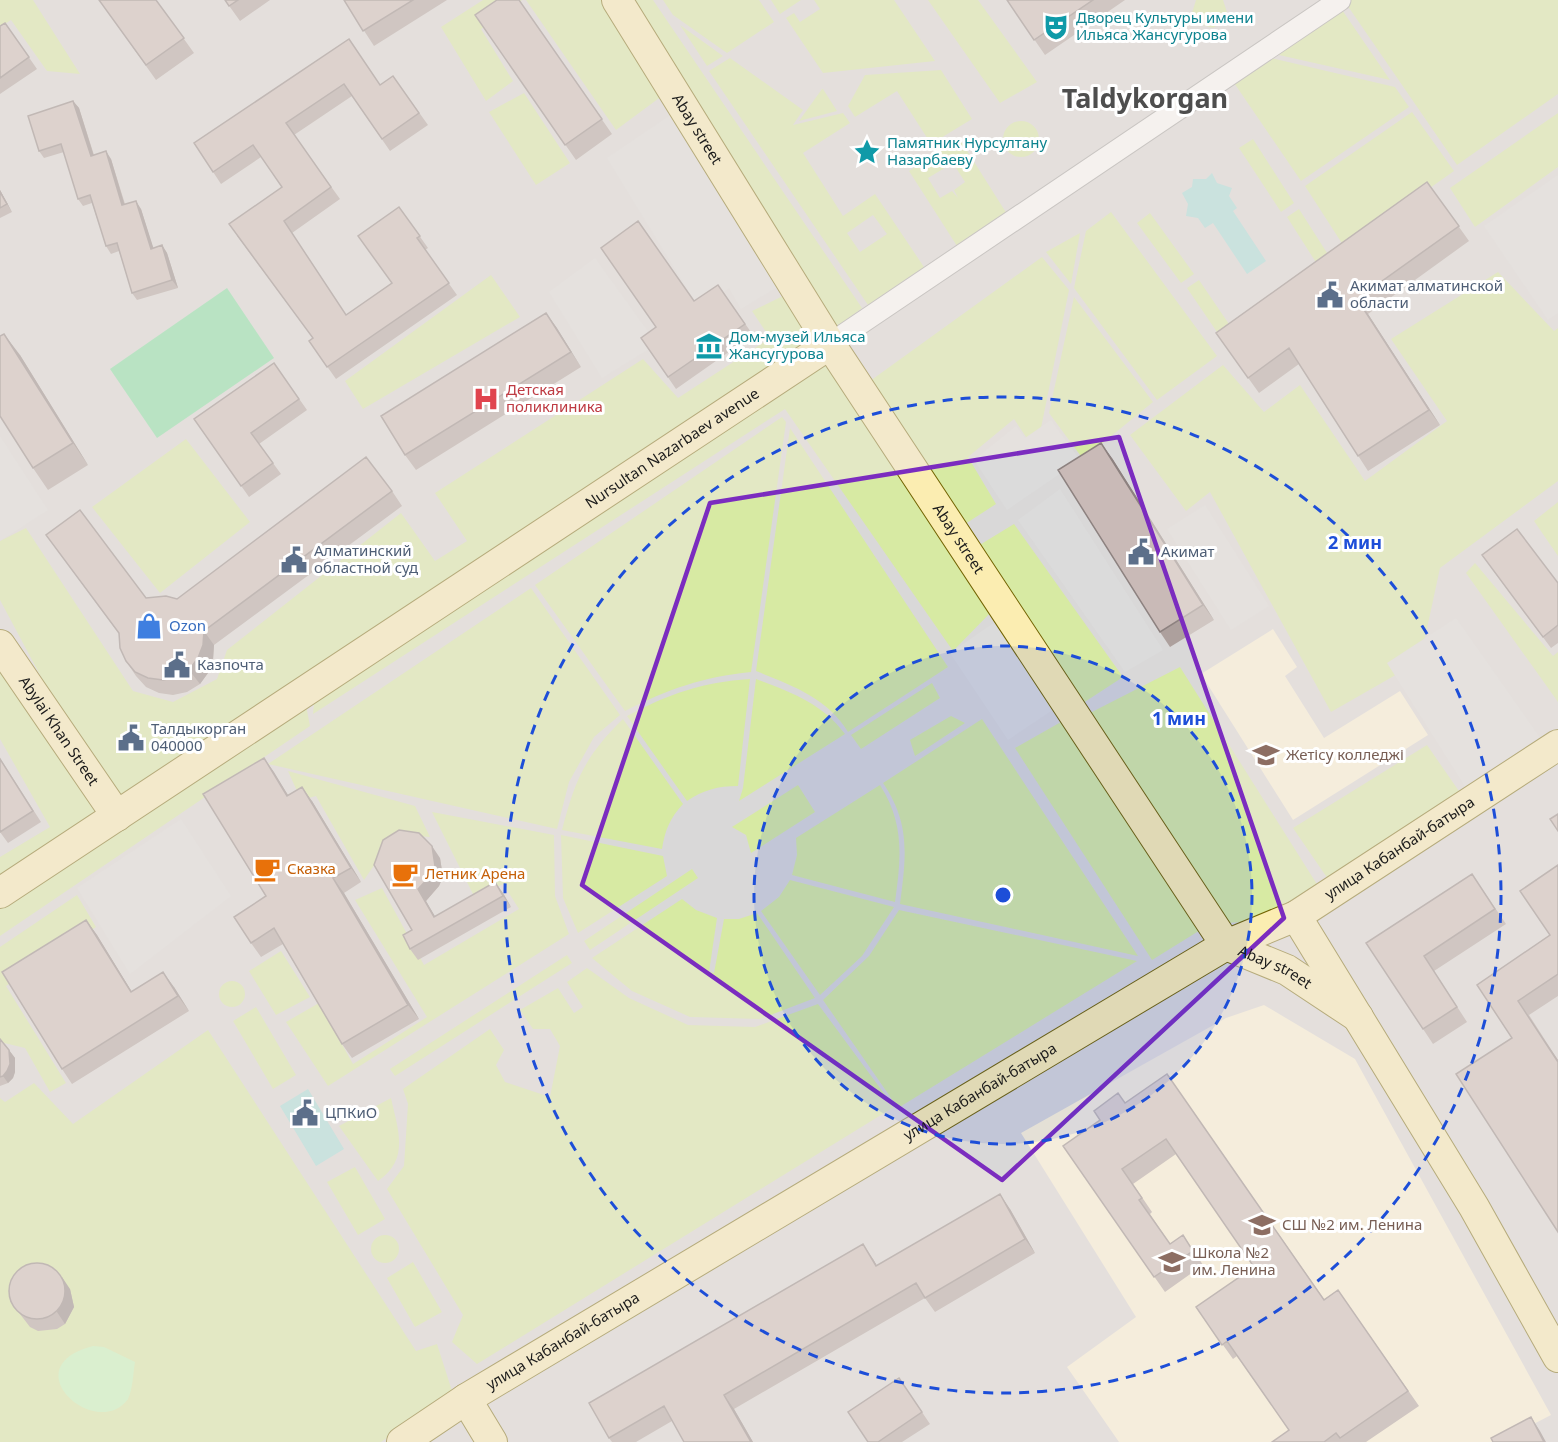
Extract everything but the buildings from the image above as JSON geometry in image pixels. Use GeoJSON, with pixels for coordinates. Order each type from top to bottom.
{"type":"FeatureCollection","features":[{"type":"Feature","properties":{"kind":"main road","name":"Abay street"},"geometry":{"type":"LineString","coordinates":[[617,0],[830,344],[1226,945],[1287,970],[1358,1017]]}},
{"type":"Feature","properties":{"kind":"main road","name":"Nursultan Nazarbaev avenue"},"geometry":{"type":"LineString","coordinates":[[0,893],[830,344]]}},
{"type":"Feature","properties":{"kind":"main road","name":"Abylai Khan Street"},"geometry":{"type":"LineString","coordinates":[[0,645],[117,816]]}},
{"type":"Feature","properties":{"kind":"main road","name":"улица Кабанбай-батыра"},"geometry":{"type":"LineString","coordinates":[[402,1442],[466,1399],[1226,945],[1296,916],[1558,745]]}},
{"type":"Feature","properties":{"kind":"main road","name":"Abay street"},"geometry":{"type":"LineString","coordinates":[[1296,916],[1474,1207],[1558,1356]]}},
{"type":"Feature","properties":{"kind":"main road"},"geometry":{"type":"LineString","coordinates":[[466,1399],[492,1442]]}},
{"type":"Feature","properties":{"kind":"street","name":"Nursultan Nazarbaev avenue"},"geometry":{"type":"LineString","coordinates":[[830,344],[1340,0]]}},
{"type":"Feature","properties":{"kind":"highlighted area"},"geometry":{"type":"Polygon","coordinates":[[[1119,437],[1284,918],[1002,1180],[582,885],[710,503],[1119,437]]]}},
{"type":"Feature","properties":{"kind":"shaded area","name":"Taldykorgan"},"geometry":{"type":"Polygon","coordinates":[[[0,0],[1558,0],[1558,1442],[0,1442],[0,0]]]}},
{"type":"Feature","properties":{"kind":"shaded area"},"geometry":{"type":"Polygon","coordinates":[[[672,114],[779,286],[741,309],[729,288],[700,310],[607,158],[672,114]]]}},
{"type":"Feature","properties":{"kind":"shaded area"},"geometry":{"type":"Polygon","coordinates":[[[1558,175],[1558,313],[1548,320],[1484,226],[1558,175]]]}},
{"type":"Feature","properties":{"kind":"shaded area"},"geometry":{"type":"Polygon","coordinates":[[[595,258],[657,344],[602,378],[549,292],[595,258]]]}},
{"type":"Feature","properties":{"kind":"shaded area"},"geometry":{"type":"Polygon","coordinates":[[[1051,420],[1080,460],[1007,510],[974,460],[1016,426],[1025,438],[1051,420]]]}},
{"type":"Feature","properties":{"kind":"shaded area"},"geometry":{"type":"Polygon","coordinates":[[[0,436],[48,510],[0,541],[0,436]]]}},
{"type":"Feature","properties":{"kind":"shaded area"},"geometry":{"type":"Polygon","coordinates":[[[1060,489],[1163,650],[1125,672],[1018,520],[1060,489]]]}},
{"type":"Feature","properties":{"kind":"shaded area"},"geometry":{"type":"Polygon","coordinates":[[[1205,505],[1269,606],[1231,630],[1167,529],[1205,505]]]}},
{"type":"Feature","properties":{"kind":"shaded area"},"geometry":{"type":"Polygon","coordinates":[[[1001,618],[1060,705],[1008,740],[950,653],[1001,618]]]}},
{"type":"Feature","properties":{"kind":"shaded area"},"geometry":{"type":"Polygon","coordinates":[[[1456,618],[1543,742],[1468,791],[1387,663],[1456,618]]]}},
{"type":"Feature","properties":{"kind":"shaded area"},"geometry":{"type":"Polygon","coordinates":[[[1273,629],[1297,667],[1285,676],[1324,738],[1400,691],[1428,735],[1293,820],[1201,674],[1273,629]]]}},
{"type":"Feature","properties":{"kind":"shaded area"},"geometry":{"type":"Polygon","coordinates":[[[181,819],[231,896],[130,974],[77,888],[181,819]]]}},
{"type":"Feature","properties":{"kind":"shaded area","name":"СШ №2 им. Ленина"},"geometry":{"type":"Polygon","coordinates":[[[1264,1005],[1355,1059],[1551,1415],[1499,1442],[1119,1442],[1067,1367],[1136,1317],[1021,1133],[1226,1018],[1264,1005]]]}},
{"type":"Feature","properties":{"kind":"green space"},"geometry":{"type":"Polygon","coordinates":[[[0,0],[33,0],[80,74],[47,71],[11,20],[0,27],[0,0]]]}},
{"type":"Feature","properties":{"kind":"green space"},"geometry":{"type":"Polygon","coordinates":[[[483,0],[522,0],[481,29],[513,81],[486,101],[441,27],[483,0]]]}},
{"type":"Feature","properties":{"kind":"green space"},"geometry":{"type":"Polygon","coordinates":[[[526,0],[608,0],[666,93],[616,130],[526,0]]]}},
{"type":"Feature","properties":{"kind":"green space"},"geometry":{"type":"Polygon","coordinates":[[[626,0],[653,0],[862,308],[831,332],[626,0]]]}},
{"type":"Feature","properties":{"kind":"green space"},"geometry":{"type":"Polygon","coordinates":[[[663,0],[759,0],[774,22],[727,53],[673,15],[663,0]]]}},
{"type":"Feature","properties":{"kind":"green space"},"geometry":{"type":"Polygon","coordinates":[[[771,0],[801,0],[780,14],[771,0]]]}},
{"type":"Feature","properties":{"kind":"green space"},"geometry":{"type":"Polygon","coordinates":[[[814,0],[894,0],[935,61],[823,73],[786,18],[794,13],[800,22],[820,9],[814,0]]]}},
{"type":"Feature","properties":{"kind":"green space"},"geometry":{"type":"Polygon","coordinates":[[[928,0],[978,0],[1037,82],[1000,103],[928,0]]]}},
{"type":"Feature","properties":{"kind":"green space"},"geometry":{"type":"Polygon","coordinates":[[[1196,0],[1223,0],[1227,12],[1222,22],[1213,28],[1196,23],[1192,13],[1196,0]]]}},
{"type":"Feature","properties":{"kind":"green space"},"geometry":{"type":"Polygon","coordinates":[[[1348,0],[1558,0],[1558,94],[1457,165],[1345,2],[1348,0]]]}},
{"type":"Feature","properties":{"kind":"green space"},"geometry":{"type":"Polygon","coordinates":[[[1338,4],[1390,80],[1266,52],[1338,4]]]}},
{"type":"Feature","properties":{"kind":"green space"},"geometry":{"type":"Polygon","coordinates":[[[680,25],[723,56],[707,66],[680,25]]]}},
{"type":"Feature","properties":{"kind":"green space"},"geometry":{"type":"Polygon","coordinates":[[[1258,55],[1395,87],[1409,107],[1301,181],[1230,77],[1258,55]]]}},
{"type":"Feature","properties":{"kind":"green space"},"geometry":{"type":"Polygon","coordinates":[[[730,58],[803,110],[793,125],[843,113],[850,123],[803,153],[843,216],[875,194],[924,267],[868,305],[709,71],[730,58]],[[873,215],[847,233],[860,252],[887,234],[873,215]]]}},
{"type":"Feature","properties":{"kind":"green space"},"geometry":{"type":"Polygon","coordinates":[[[941,70],[972,119],[931,144],[897,91],[855,117],[848,106],[865,75],[941,70]]]}},
{"type":"Feature","properties":{"kind":"green space"},"geometry":{"type":"Polygon","coordinates":[[[822,89],[837,111],[799,121],[822,89]]]}},
{"type":"Feature","properties":{"kind":"green space"},"geometry":{"type":"Polygon","coordinates":[[[524,93],[570,163],[536,185],[489,112],[524,93]]]}},
{"type":"Feature","properties":{"kind":"green space"},"geometry":{"type":"Polygon","coordinates":[[[1412,112],[1454,171],[1345,248],[1305,186],[1412,112]]]}},
{"type":"Feature","properties":{"kind":"green space"},"geometry":{"type":"Polygon","coordinates":[[[1558,113],[1558,167],[1475,227],[1450,188],[1558,113]]]}},
{"type":"Feature","properties":{"kind":"green space"},"geometry":{"type":"Polygon","coordinates":[[[1021,121],[1034,126],[1039,139],[1034,152],[1021,157],[1008,152],[1003,139],[1008,126],[1021,121]]]}},
{"type":"Feature","properties":{"kind":"green space"},"geometry":{"type":"Polygon","coordinates":[[[959,138],[1007,214],[957,246],[909,171],[959,138]],[[953,163],[928,178],[940,198],[952,191],[958,198],[954,190],[965,182],[953,163]]]}},
{"type":"Feature","properties":{"kind":"green space"},"geometry":{"type":"Polygon","coordinates":[[[1253,139],[1294,203],[1281,212],[1239,148],[1253,139]]]}},
{"type":"Feature","properties":{"kind":"green space"},"geometry":{"type":"Polygon","coordinates":[[[1299,209],[1329,256],[1317,264],[1287,217],[1299,209]]]}},
{"type":"Feature","properties":{"kind":"green space"},"geometry":{"type":"Polygon","coordinates":[[[1111,212],[1217,356],[1157,400],[1074,288],[1086,231],[1111,212]]]}},
{"type":"Feature","properties":{"kind":"green space"},"geometry":{"type":"Polygon","coordinates":[[[1150,213],[1194,274],[1181,283],[1137,223],[1150,213]]]}},
{"type":"Feature","properties":{"kind":"green space"},"geometry":{"type":"Polygon","coordinates":[[[1080,233],[1071,284],[1046,252],[1080,233]]]}},
{"type":"Feature","properties":{"kind":"green space"},"geometry":{"type":"Polygon","coordinates":[[[1042,257],[1069,290],[1040,433],[1028,440],[1014,419],[968,457],[996,504],[962,526],[870,381],[1042,257]]]}},
{"type":"Feature","properties":{"kind":"green space"},"geometry":{"type":"Polygon","coordinates":[[[1498,272],[1554,331],[1558,328],[1558,481],[1440,568],[1420,661],[1331,712],[1210,492],[1186,511],[1130,435],[1223,365],[1264,412],[1300,385],[1365,481],[1447,421],[1391,339],[1498,272]]]}},
{"type":"Feature","properties":{"kind":"green space"},"geometry":{"type":"Polygon","coordinates":[[[491,275],[520,317],[363,409],[345,381],[491,275]]]}},
{"type":"Feature","properties":{"kind":"green space"},"geometry":{"type":"Polygon","coordinates":[[[1199,280],[1231,327],[1219,335],[1187,288],[1199,280]]]}},
{"type":"Feature","properties":{"kind":"green space"},"geometry":{"type":"Polygon","coordinates":[[[227,288],[274,358],[157,438],[110,369],[227,288]]]}},
{"type":"Feature","properties":{"kind":"green space"},"geometry":{"type":"Polygon","coordinates":[[[789,293],[815,338],[109,804],[0,600],[0,541],[26,528],[133,691],[173,702],[217,679],[227,650],[401,513],[435,561],[467,541],[435,493],[643,359],[678,398],[770,338],[752,311],[789,293]]]}},
{"type":"Feature","properties":{"kind":"green space"},"geometry":{"type":"Polygon","coordinates":[[[1074,297],[1153,402],[1083,459],[1049,413],[1074,297]]]}},
{"type":"Feature","properties":{"kind":"green space"},"geometry":{"type":"Polygon","coordinates":[[[830,358],[995,608],[953,651],[785,409],[313,714],[315,693],[830,358]]]}},
{"type":"Feature","properties":{"kind":"green space"},"geometry":{"type":"Polygon","coordinates":[[[782,417],[786,422],[751,672],[686,685],[625,711],[535,585],[782,417]]]}},
{"type":"Feature","properties":{"kind":"green space"},"geometry":{"type":"Polygon","coordinates":[[[790,428],[948,667],[848,732],[840,720],[819,701],[795,687],[756,671],[790,428]]]}},
{"type":"Feature","properties":{"kind":"green space"},"geometry":{"type":"Polygon","coordinates":[[[186,439],[250,522],[160,593],[92,507],[186,439]]]}},
{"type":"Feature","properties":{"kind":"green space"},"geometry":{"type":"Polygon","coordinates":[[[1558,502],[1558,556],[1534,521],[1558,502]]]}},
{"type":"Feature","properties":{"kind":"green space"},"geometry":{"type":"Polygon","coordinates":[[[1014,524],[1123,677],[1077,707],[973,549],[1014,524]]]}},
{"type":"Feature","properties":{"kind":"green space"},"geometry":{"type":"Polygon","coordinates":[[[1475,563],[1553,656],[1558,652],[1558,702],[1466,573],[1475,563]]]}},
{"type":"Feature","properties":{"kind":"green space"},"geometry":{"type":"Polygon","coordinates":[[[531,588],[620,715],[594,737],[569,782],[557,829],[268,764],[531,588]]]}},
{"type":"Feature","properties":{"kind":"green space"},"geometry":{"type":"Polygon","coordinates":[[[0,658],[106,814],[0,883],[0,857],[50,827],[0,739],[0,658]]]}},
{"type":"Feature","properties":{"kind":"green space"},"geometry":{"type":"Polygon","coordinates":[[[1180,667],[1320,889],[1246,922],[1222,923],[1088,714],[1180,667]]]}},
{"type":"Feature","properties":{"kind":"green space"},"geometry":{"type":"Polygon","coordinates":[[[750,679],[738,786],[711,789],[687,801],[627,716],[686,690],[716,683],[750,679]]]}},
{"type":"Feature","properties":{"kind":"green space"},"geometry":{"type":"Polygon","coordinates":[[[756,679],[816,706],[845,734],[739,801],[743,788],[756,679]]]}},
{"type":"Feature","properties":{"kind":"green space"},"geometry":{"type":"Polygon","coordinates":[[[932,683],[940,698],[861,749],[851,735],[932,683]]]}},
{"type":"Feature","properties":{"kind":"green space"},"geometry":{"type":"Polygon","coordinates":[[[305,700],[310,726],[0,936],[0,901],[305,700]]]}},
{"type":"Feature","properties":{"kind":"green space"},"geometry":{"type":"Polygon","coordinates":[[[951,716],[965,723],[915,756],[910,740],[951,716]]]}},
{"type":"Feature","properties":{"kind":"green space"},"geometry":{"type":"Polygon","coordinates":[[[1068,718],[1202,929],[1152,960],[1015,748],[1068,718]]]}},
{"type":"Feature","properties":{"kind":"green space"},"geometry":{"type":"Polygon","coordinates":[[[623,719],[683,804],[669,825],[662,849],[562,830],[577,783],[590,757],[623,719]]]}},
{"type":"Feature","properties":{"kind":"green space"},"geometry":{"type":"Polygon","coordinates":[[[982,719],[1138,956],[900,904],[905,856],[904,841],[898,813],[883,783],[982,719]]]}},
{"type":"Feature","properties":{"kind":"green space"},"geometry":{"type":"Polygon","coordinates":[[[1427,745],[1461,794],[1330,882],[1293,828],[1427,745]]]}},
{"type":"Feature","properties":{"kind":"green space"},"geometry":{"type":"Polygon","coordinates":[[[288,771],[415,806],[430,837],[402,835],[386,848],[364,880],[316,796],[301,800],[288,771]]]}},
{"type":"Feature","properties":{"kind":"green space"},"geometry":{"type":"Polygon","coordinates":[[[798,785],[815,812],[751,853],[746,835],[732,827],[798,785]]]}},
{"type":"Feature","properties":{"kind":"green space"},"geometry":{"type":"Polygon","coordinates":[[[880,785],[894,814],[899,842],[899,871],[895,902],[792,875],[797,855],[796,838],[880,785]]]}},
{"type":"Feature","properties":{"kind":"green space"},"geometry":{"type":"Polygon","coordinates":[[[432,812],[554,835],[555,896],[569,934],[328,1086],[286,1022],[319,1003],[353,1064],[427,1017],[355,900],[382,888],[424,965],[519,909],[503,884],[475,898],[432,812]]]}},
{"type":"Feature","properties":{"kind":"green space"},"geometry":{"type":"Polygon","coordinates":[[[561,835],[663,856],[667,876],[578,933],[563,898],[561,835]]]}},
{"type":"Feature","properties":{"kind":"green space"},"geometry":{"type":"Polygon","coordinates":[[[692,869],[698,878],[590,950],[584,941],[692,869]]]}},
{"type":"Feature","properties":{"kind":"green space"},"geometry":{"type":"Polygon","coordinates":[[[790,880],[894,907],[862,956],[820,995],[761,911],[779,897],[790,880]]]}},
{"type":"Feature","properties":{"kind":"green space"},"geometry":{"type":"Polygon","coordinates":[[[77,895],[96,927],[6,986],[66,1083],[50,1092],[25,1048],[0,1042],[0,947],[77,895]]]}},
{"type":"Feature","properties":{"kind":"green space"},"geometry":{"type":"Polygon","coordinates":[[[682,899],[696,910],[717,918],[709,972],[714,973],[724,919],[739,919],[757,913],[815,998],[760,1019],[690,1017],[632,991],[592,958],[682,899]]]}},
{"type":"Feature","properties":{"kind":"green space"},"geometry":{"type":"Polygon","coordinates":[[[899,910],[1137,961],[898,1108],[823,1000],[869,956],[899,910]]]}},
{"type":"Feature","properties":{"kind":"green space"},"geometry":{"type":"Polygon","coordinates":[[[281,951],[310,997],[276,1015],[249,971],[281,951]]]}},
{"type":"Feature","properties":{"kind":"green space"},"geometry":{"type":"Polygon","coordinates":[[[567,955],[572,963],[395,1076],[390,1069],[567,955]]]}},
{"type":"Feature","properties":{"kind":"green space"},"geometry":{"type":"Polygon","coordinates":[[[587,968],[629,998],[688,1025],[755,1027],[818,1004],[894,1107],[477,1364],[452,1342],[463,1315],[387,1189],[404,1166],[408,1104],[403,1089],[490,1029],[504,1050],[496,1065],[505,1082],[550,1097],[560,1046],[550,1029],[533,1029],[520,1010],[558,988],[574,1013],[583,1007],[567,982],[587,968]]]}},
{"type":"Feature","properties":{"kind":"green space"},"geometry":{"type":"Polygon","coordinates":[[[232,981],[241,985],[245,994],[241,1003],[232,1007],[223,1003],[219,994],[223,985],[232,981]]]}},
{"type":"Feature","properties":{"kind":"green space"},"geometry":{"type":"Polygon","coordinates":[[[256,1007],[296,1075],[273,1089],[233,1021],[256,1007]]]}},
{"type":"Feature","properties":{"kind":"green space"},"geometry":{"type":"Polygon","coordinates":[[[208,1030],[416,1351],[437,1344],[453,1394],[381,1442],[0,1442],[0,1098],[5,1102],[34,1083],[73,1124],[208,1030]]]}},
{"type":"Feature","properties":{"kind":"green space"},"geometry":{"type":"Polygon","coordinates":[[[391,1098],[398,1133],[398,1154],[395,1163],[378,1181],[339,1126],[391,1098]]]}},
{"type":"Feature","properties":{"kind":"green space"},"geometry":{"type":"Polygon","coordinates":[[[355,1167],[385,1219],[358,1235],[327,1182],[355,1167]]]}},
{"type":"Feature","properties":{"kind":"green space"},"geometry":{"type":"Polygon","coordinates":[[[385,1235],[395,1239],[399,1249],[395,1259],[385,1263],[375,1259],[371,1249],[375,1239],[385,1235]]]}},
{"type":"Feature","properties":{"kind":"green space"},"geometry":{"type":"Polygon","coordinates":[[[413,1262],[442,1312],[415,1327],[387,1278],[413,1262]]]}},
{"type":"Feature","properties":{"kind":"green space"},"geometry":{"type":"Polygon","coordinates":[[[93,1346],[104,1347],[135,1362],[128,1399],[114,1410],[98,1412],[82,1407],[68,1396],[60,1383],[60,1369],[70,1356],[93,1346]]]}},
{"type":"Feature","properties":{"kind":"water"},"geometry":{"type":"Polygon","coordinates":[[[1212,173],[1217,183],[1232,188],[1229,196],[1237,208],[1233,211],[1266,261],[1247,274],[1213,223],[1205,228],[1198,218],[1186,216],[1188,204],[1182,193],[1192,187],[1193,179],[1206,179],[1212,173]]]}},
{"type":"Feature","properties":{"kind":"water"},"geometry":{"type":"Polygon","coordinates":[[[308,1089],[344,1149],[316,1166],[280,1106],[308,1089]]]}},
{"type":"Feature","properties":{"kind":"place","name":"Дворец Культуры имени Ильяса Жансугурова"},"geometry":{"type":"Point","coordinates":[1056,27]}},
{"type":"Feature","properties":{"kind":"place","name":"Памятник Нурсултану Назарбаеву"},"geometry":{"type":"Point","coordinates":[867,152]}},
{"type":"Feature","properties":{"kind":"place","name":"Акимат алматинской области"},"geometry":{"type":"Point","coordinates":[1330,295]}},
{"type":"Feature","properties":{"kind":"place","name":"Дом-музей Ильяса Жансугурова"},"geometry":{"type":"Point","coordinates":[709,346]}},
{"type":"Feature","properties":{"kind":"place","name":"Детская поликлиника"},"geometry":{"type":"Point","coordinates":[486,399]}},
{"type":"Feature","properties":{"kind":"place","name":"Акимат"},"geometry":{"type":"Point","coordinates":[1141,552]}},
{"type":"Feature","properties":{"kind":"place","name":"Алматинский областной суд"},"geometry":{"type":"Point","coordinates":[294,560]}},
{"type":"Feature","properties":{"kind":"place","name":"Ozon"},"geometry":{"type":"Point","coordinates":[149,626]}},
{"type":"Feature","properties":{"kind":"place","name":"Казпочта"},"geometry":{"type":"Point","coordinates":[177,665]}},
{"type":"Feature","properties":{"kind":"place","name":"Талдыкорган 040000"},"geometry":{"type":"Point","coordinates":[131,738]}},
{"type":"Feature","properties":{"kind":"place","name":"Жетісу колледжі"},"geometry":{"type":"Point","coordinates":[1266,755]}},
{"type":"Feature","properties":{"kind":"place","name":"Сказка"},"geometry":{"type":"Point","coordinates":[267,869]}},
{"type":"Feature","properties":{"kind":"place","name":"Летник Арена"},"geometry":{"type":"Point","coordinates":[405,874]}},
{"type":"Feature","properties":{"kind":"place","name":"ЦПКиО"},"geometry":{"type":"Point","coordinates":[305,1113]}},
{"type":"Feature","properties":{"kind":"place","name":"СШ №2 им. Ленина"},"geometry":{"type":"Point","coordinates":[1262,1225]}},
{"type":"Feature","properties":{"kind":"place","name":"Школа №2 им. Ленина"},"geometry":{"type":"Point","coordinates":[1172,1262]}},
{"type":"Feature","properties":{"kind":"district","name":"Taldykorgan"},"geometry":{"type":"Point","coordinates":[1145,99]}}]}
